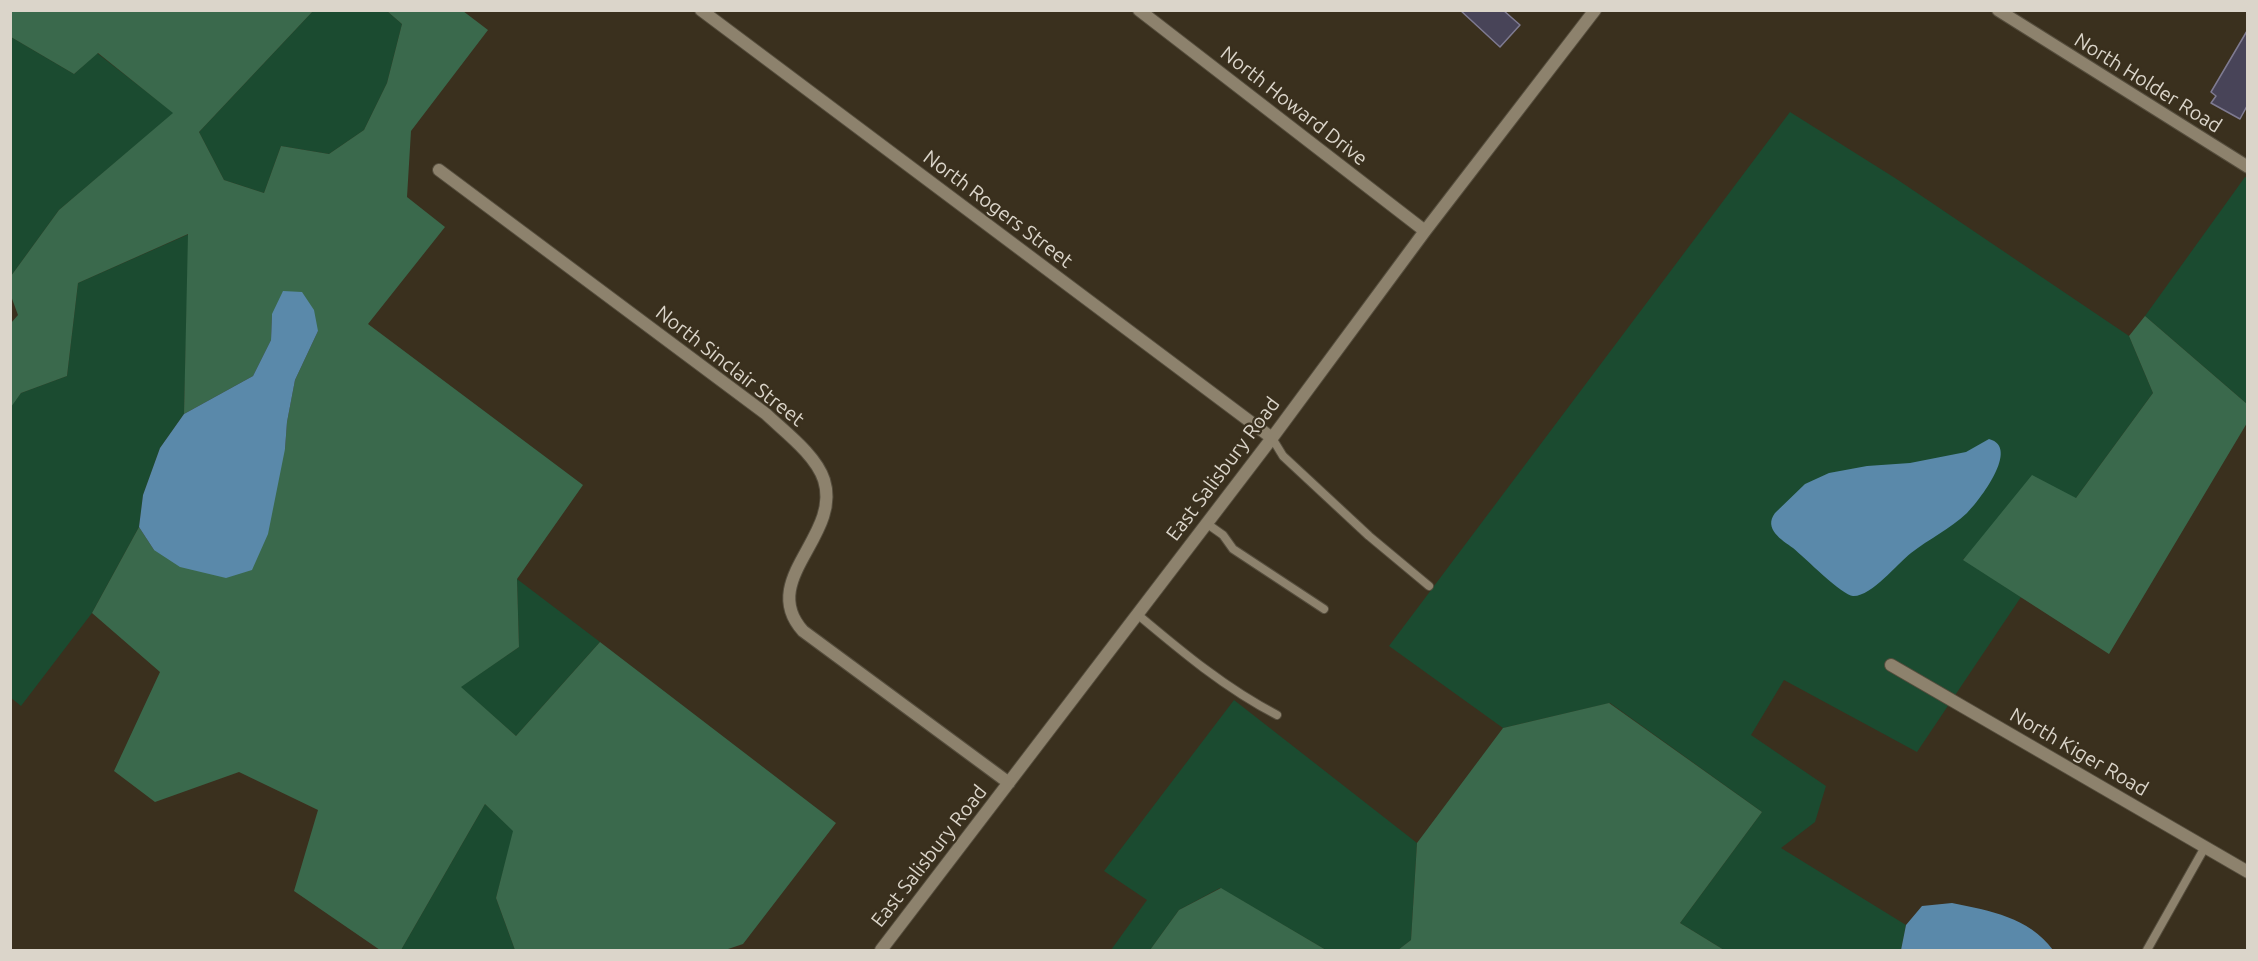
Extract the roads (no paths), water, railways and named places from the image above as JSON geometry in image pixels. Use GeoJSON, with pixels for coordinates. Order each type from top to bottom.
{"type":"FeatureCollection","features":[{"type":"Feature","properties":{"kind":"street","name":"North Rogers Street"},"geometry":{"type":"LineString","coordinates":[[701,10],[1272,438]]}},
{"type":"Feature","properties":{"kind":"street","name":"North Howard Drive"},"geometry":{"type":"LineString","coordinates":[[1139,10],[1425,231]]}},
{"type":"Feature","properties":{"kind":"street","name":"North Holder Road"},"geometry":{"type":"LineString","coordinates":[[1998,10],[2247,167]]}},
{"type":"Feature","properties":{"kind":"street","name":"East Salisbury Road"},"geometry":{"type":"LineString","coordinates":[[881,951],[1272,438],[1590,12]]}},
{"type":"Feature","properties":{"kind":"street","name":"North Sinclair Street"},"geometry":{"type":"LineString","coordinates":[[439,170],[766,414],[808,454],[824,480],[827,505],[822,520],[789,586],[789,608],[794,620],[803,631],[1009,783]]}},
{"type":"Feature","properties":{"kind":"street","name":"North Kiger Road"},"geometry":{"type":"LineString","coordinates":[[1892,665],[2247,872]]}},
{"type":"Feature","properties":{"kind":"lane"},"geometry":{"type":"LineString","coordinates":[[1272,438],[1283,456],[1369,536],[1429,586]]}},
{"type":"Feature","properties":{"kind":"lane"},"geometry":{"type":"LineString","coordinates":[[1206,523],[1223,535],[1233,549],[1323,609]]}},
{"type":"Feature","properties":{"kind":"lane"},"geometry":{"type":"LineString","coordinates":[[1137,614],[1202,668],[1259,706],[1277,715]]}},
{"type":"Feature","properties":{"kind":"lane"},"geometry":{"type":"LineString","coordinates":[[2147,951],[2205,847]]}},
{"type":"Feature","properties":{"kind":"water"},"geometry":{"type":"Polygon","coordinates":[[[283,291],[302,292],[314,310],[318,331],[295,380],[287,422],[285,449],[268,534],[252,570],[226,578],[180,567],[154,550],[139,527],[143,495],[160,448],[184,414],[253,376],[271,340],[272,314],[283,291]]]}},
{"type":"Feature","properties":{"kind":"water"},"geometry":{"type":"Polygon","coordinates":[[[1989,439],[1998,444],[2001,452],[1999,463],[1988,486],[1973,507],[1954,524],[1911,553],[1876,586],[1860,595],[1853,596],[1841,590],[1775,534],[1771,524],[1775,513],[1805,484],[1829,473],[1867,466],[1910,463],[1966,452],[1989,439]]]}},
{"type":"Feature","properties":{"kind":"water"},"geometry":{"type":"Polygon","coordinates":[[[1952,903],[2008,917],[2032,930],[2053,950],[1901,950],[1906,925],[1922,906],[1952,903]]]}}]}
